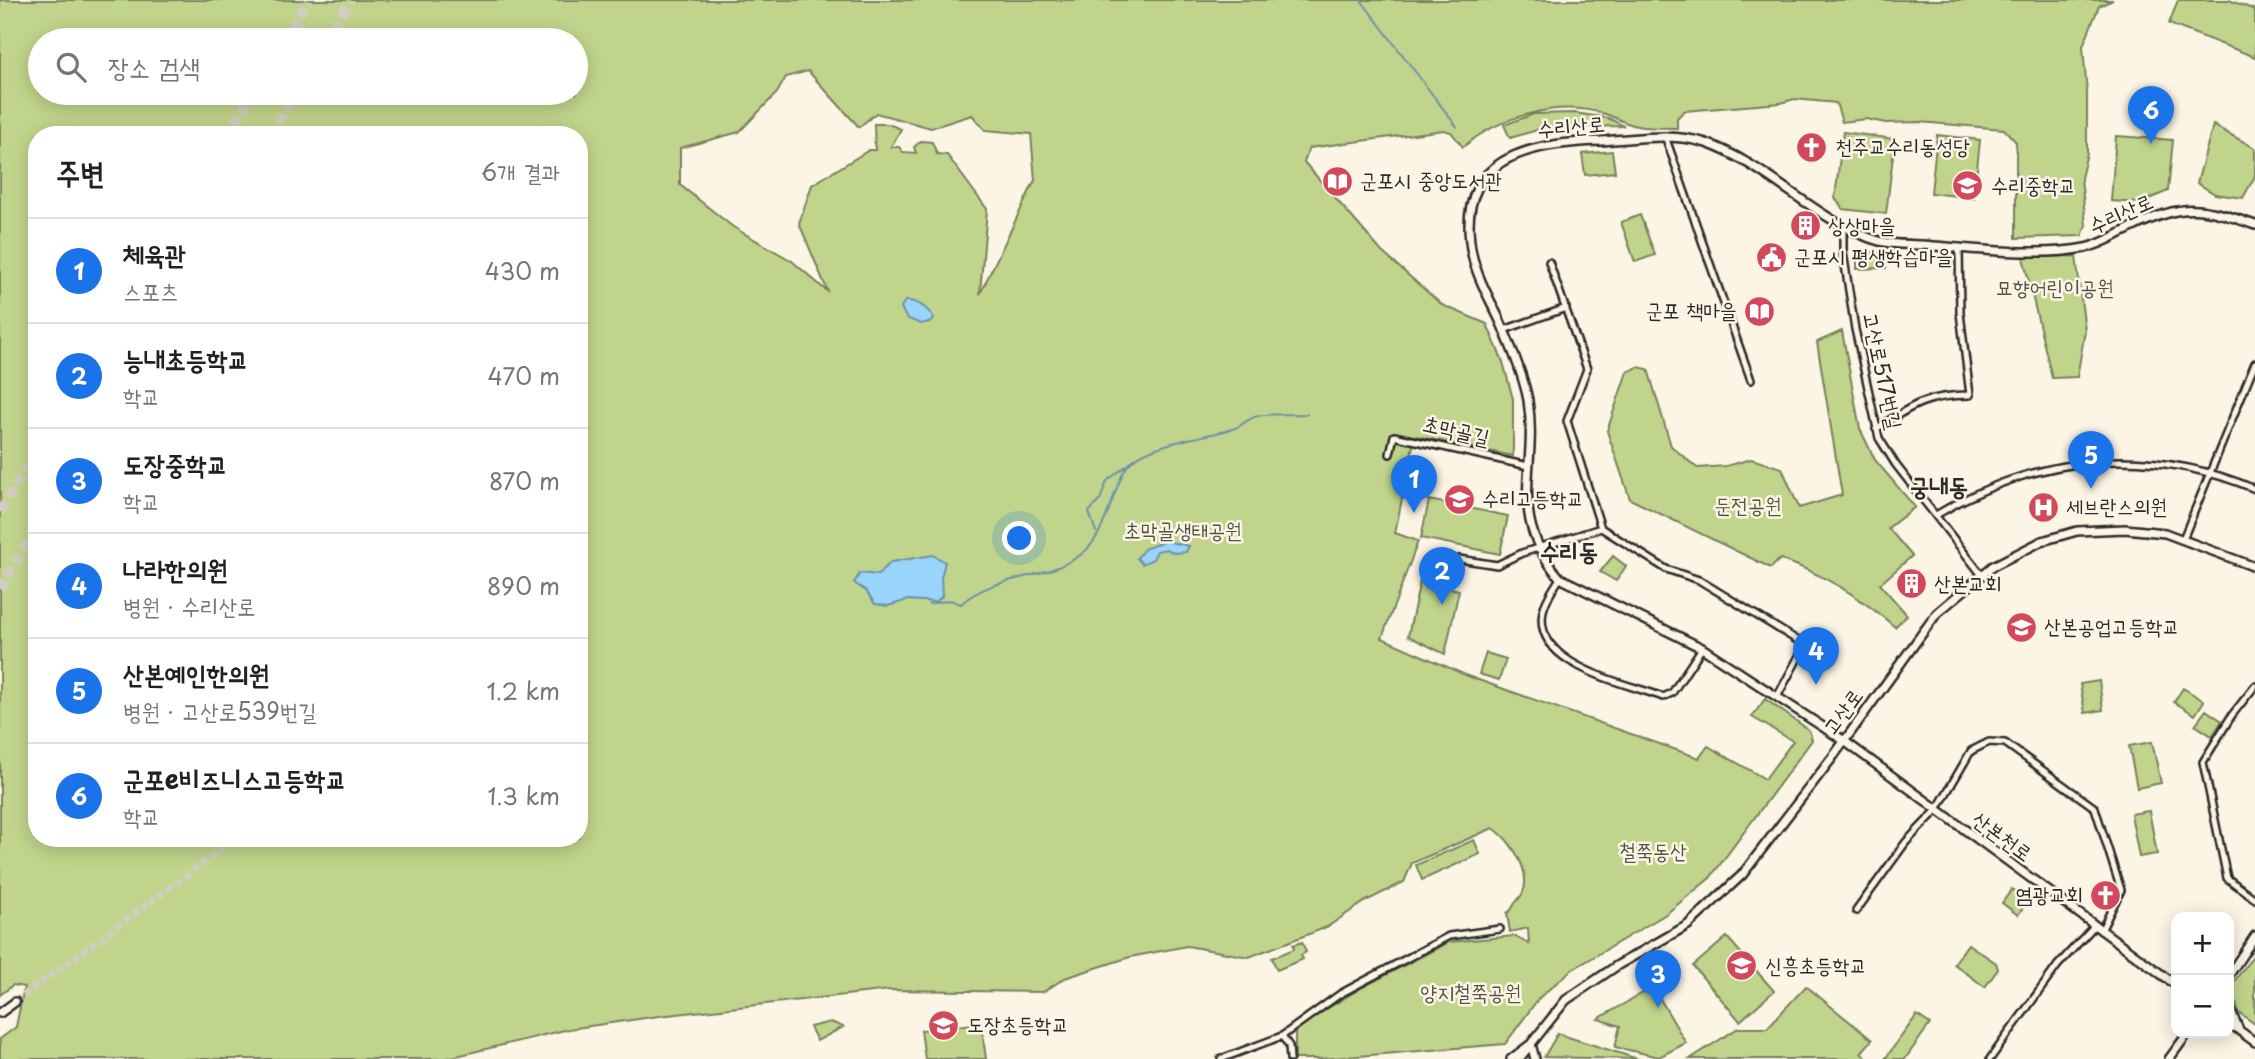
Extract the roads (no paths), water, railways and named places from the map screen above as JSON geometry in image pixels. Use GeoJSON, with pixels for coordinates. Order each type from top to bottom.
{"type":"FeatureCollection","features":[{"type":"Feature","properties":{"kind":"street","name":"수리산로"},"geometry":{"type":"LineString","coordinates":[[1843,740],[1702,648],[1560,578],[1539,548],[1527,508],[1528,400],[1504,330],[1471,249],[1472,210],[1480,186],[1491,170],[1514,154],[1545,144],[1665,136],[1692,139],[1725,152],[1806,200],[1843,226],[1882,242],[2067,251],[2087,248],[2178,208],[2216,212],[2255,225]]}},
{"type":"Feature","properties":{"kind":"street"},"geometry":{"type":"LineString","coordinates":[[1665,136],[1751,380]]}},
{"type":"Feature","properties":{"kind":"street","name":"고산로517번길"},"geometry":{"type":"LineString","coordinates":[[1843,226],[1843,251],[1876,429],[1896,465],[1981,574]]}},
{"type":"Feature","properties":{"kind":"street"},"geometry":{"type":"LineString","coordinates":[[1876,429],[1925,400],[1941,395],[1970,395],[1960,313],[1959,247]]}},
{"type":"Feature","properties":{"kind":"street"},"geometry":{"type":"LineString","coordinates":[[1549,262],[1587,369],[1567,421],[1601,528],[1666,569],[1699,580],[1805,645],[1777,696]]}},
{"type":"Feature","properties":{"kind":"street"},"geometry":{"type":"LineString","coordinates":[[1504,330],[1566,308]]}},
{"type":"Feature","properties":{"kind":"street"},"geometry":{"type":"LineString","coordinates":[[2183,539],[2255,363]]}},
{"type":"Feature","properties":{"kind":"street","name":"초막골길"},"geometry":{"type":"LineString","coordinates":[[1390,454],[1394,436],[1528,466]]}},
{"type":"Feature","properties":{"kind":"street"},"geometry":{"type":"LineString","coordinates":[[1936,515],[2004,481],[2067,465],[2102,461],[2156,461],[2210,473],[2255,489]]}},
{"type":"Feature","properties":{"kind":"street"},"geometry":{"type":"LineString","coordinates":[[1460,559],[1497,565],[1601,528]]}},
{"type":"Feature","properties":{"kind":"street","name":"고산로"},"geometry":{"type":"LineString","coordinates":[[1520,1059],[1566,1000],[1618,965],[1688,925],[1742,875],[1937,613],[1981,574],[2027,547],[2077,531],[2125,529],[2165,533],[2255,567]]}},
{"type":"Feature","properties":{"kind":"street"},"geometry":{"type":"LineString","coordinates":[[1560,578],[1543,610],[1542,629],[1551,649],[1566,661],[1663,697],[1672,693],[1702,648]]}},
{"type":"Feature","properties":{"kind":"street"},"geometry":{"type":"LineString","coordinates":[[2255,686],[2232,715],[2203,762],[2227,878],[2255,900]]}},
{"type":"Feature","properties":{"kind":"street","name":"산본천로"},"geometry":{"type":"LineString","coordinates":[[1843,740],[2171,981]]}},
{"type":"Feature","properties":{"kind":"street"},"geometry":{"type":"LineString","coordinates":[[1856,911],[1906,842],[1936,811],[1967,756],[1976,747],[1989,742],[2005,743],[2095,808],[2121,890],[2098,928],[2058,965],[1990,1059]]}},
{"type":"Feature","properties":{"kind":"street"},"geometry":{"type":"LineString","coordinates":[[1221,1059],[1282,1036],[1340,994],[1450,936],[1500,929]]}},
{"type":"Feature","properties":{"kind":"street"},"geometry":{"type":"LineString","coordinates":[[2234,968],[2255,936]]}},
{"type":"Feature","properties":{"kind":"street"},"geometry":{"type":"LineString","coordinates":[[0,1013],[15,1002]]}},
{"type":"Feature","properties":{"kind":"street"},"geometry":{"type":"LineString","coordinates":[[2234,1018],[2239,1030]]}},
{"type":"Feature","properties":{"kind":"street"},"geometry":{"type":"LineString","coordinates":[[2234,1026],[2255,1042]]}},
{"type":"Feature","properties":{"kind":"street"},"geometry":{"type":"LineString","coordinates":[[2234,1029],[2239,1030]]}},
{"type":"Feature","properties":{"kind":"street"},"geometry":{"type":"LineString","coordinates":[[1282,1036],[1289,1046],[1290,1059]]}},
{"type":"Feature","properties":{"kind":"street"},"geometry":{"type":"LineString","coordinates":[[2179,1046],[2180,1038]]}},
{"type":"Feature","properties":{"kind":"street"},"geometry":{"type":"LineString","coordinates":[[2169,1059],[2185,1038]]}},
{"type":"Feature","properties":{"kind":"street"},"geometry":{"type":"LineString","coordinates":[[2179,1046],[2188,1038]]}},
{"type":"Feature","properties":{"kind":"street"},"geometry":{"type":"LineString","coordinates":[[1511,1059],[1531,1044],[1535,1059]]}},
{"type":"Feature","properties":{"kind":"water"},"geometry":{"type":"Polygon","coordinates":[[[905,301],[922,305],[934,318],[933,321],[921,324],[906,318],[901,307],[905,301]]]}},
{"type":"Feature","properties":{"kind":"water"},"geometry":{"type":"Polygon","coordinates":[[[1165,541],[1189,546],[1186,552],[1175,553],[1166,549],[1157,551],[1153,559],[1142,564],[1137,558],[1144,549],[1165,541]]]}},
{"type":"Feature","properties":{"kind":"water"},"geometry":{"type":"Polygon","coordinates":[[[933,555],[945,562],[941,578],[942,596],[936,602],[908,600],[888,606],[875,604],[866,591],[854,583],[860,573],[878,575],[891,562],[933,555]]]}},
{"type":"Feature","properties":{"kind":"waterway"},"geometry":{"type":"LineString","coordinates":[[1361,0],[1457,127]]}},
{"type":"Feature","properties":{"kind":"waterway"},"geometry":{"type":"LineString","coordinates":[[929,604],[950,600],[961,604],[989,587],[1053,569],[1083,553],[1103,524],[1126,468],[1146,452],[1235,428],[1255,417],[1307,414]]}},
{"type":"Feature","properties":{"kind":"waterway"},"geometry":{"type":"LineString","coordinates":[[1096,532],[1089,512],[1100,500],[1107,481],[1126,466]]}},
{"type":"Feature","properties":{"kind":"tunnel"},"geometry":{"type":"LineString","coordinates":[[291,28],[308,0]]}},
{"type":"Feature","properties":{"kind":"tunnel"},"geometry":{"type":"LineString","coordinates":[[333,28],[350,0]]}},
{"type":"Feature","properties":{"kind":"tunnel"},"geometry":{"type":"LineString","coordinates":[[232,126],[245,105]]}},
{"type":"Feature","properties":{"kind":"tunnel"},"geometry":{"type":"LineString","coordinates":[[275,126],[288,105]]}},
{"type":"Feature","properties":{"kind":"tunnel"},"geometry":{"type":"LineString","coordinates":[[0,512],[28,466]]}},
{"type":"Feature","properties":{"kind":"tunnel"},"geometry":{"type":"LineString","coordinates":[[0,589],[28,542]]}},
{"type":"Feature","properties":{"kind":"tunnel"},"geometry":{"type":"LineString","coordinates":[[15,1002],[225,847]]}},
{"type":"Feature","properties":{"kind":"place","name":"군포e비즈니스고등학교"},"geometry":{"type":"Point","coordinates":[2151,144]}},
{"type":"Feature","properties":{"kind":"place","name":"천주교수리동성당"},"geometry":{"type":"Point","coordinates":[1812,147]}},
{"type":"Feature","properties":{"kind":"place","name":"군포시 중앙도서관"},"geometry":{"type":"Point","coordinates":[1337,181]}},
{"type":"Feature","properties":{"kind":"place","name":"수리중학교"},"geometry":{"type":"Point","coordinates":[1968,186]}},
{"type":"Feature","properties":{"kind":"place","name":"상상마을"},"geometry":{"type":"Point","coordinates":[1805,226]}},
{"type":"Feature","properties":{"kind":"place","name":"군포시 평생학습마을"},"geometry":{"type":"Point","coordinates":[1771,257]}},
{"type":"Feature","properties":{"kind":"place","name":"군포 책마을"},"geometry":{"type":"Point","coordinates":[1760,311]}},
{"type":"Feature","properties":{"kind":"place","name":"산본예인한의원"},"geometry":{"type":"Point","coordinates":[2091,489]}},
{"type":"Feature","properties":{"kind":"place","name":"수리고등학교"},"geometry":{"type":"Point","coordinates":[1459,499]}},
{"type":"Feature","properties":{"kind":"place","name":"세브란스의원"},"geometry":{"type":"Point","coordinates":[2043,507]}},
{"type":"Feature","properties":{"kind":"place","name":"체육관"},"geometry":{"type":"Point","coordinates":[1414,513]}},
{"type":"Feature","properties":{"kind":"place","name":"산본교회"},"geometry":{"type":"Point","coordinates":[1911,584]}},
{"type":"Feature","properties":{"kind":"place","name":"능내초등학교"},"geometry":{"type":"Point","coordinates":[1442,605]}},
{"type":"Feature","properties":{"kind":"place","name":"산본공업고등학교"},"geometry":{"type":"Point","coordinates":[2021,627]}},
{"type":"Feature","properties":{"kind":"place","name":"나라한의원"},"geometry":{"type":"Point","coordinates":[1816,685]}},
{"type":"Feature","properties":{"kind":"place","name":"염광교회"},"geometry":{"type":"Point","coordinates":[2106,895]}},
{"type":"Feature","properties":{"kind":"place","name":"신흥초등학교"},"geometry":{"type":"Point","coordinates":[1742,966]}},
{"type":"Feature","properties":{"kind":"place","name":"도장중학교"},"geometry":{"type":"Point","coordinates":[1658,1008]}},
{"type":"Feature","properties":{"kind":"place","name":"도장초등학교"},"geometry":{"type":"Point","coordinates":[944,1025]}},
{"type":"Feature","properties":{"kind":"district","name":"궁내동"},"geometry":{"type":"Point","coordinates":[1939,487]}},
{"type":"Feature","properties":{"kind":"district","name":"수리동"},"geometry":{"type":"Point","coordinates":[1569,552]}},
{"type":"Feature","properties":{"kind":"park label","name":"묘향어린이공원"},"geometry":{"type":"Point","coordinates":[2055,288]}},
{"type":"Feature","properties":{"kind":"park label","name":"둔전공원"},"geometry":{"type":"Point","coordinates":[1748,506]}},
{"type":"Feature","properties":{"kind":"park label","name":"초막골생태공원"},"geometry":{"type":"Point","coordinates":[1183,531]}},
{"type":"Feature","properties":{"kind":"park label","name":"철쭉동산"},"geometry":{"type":"Point","coordinates":[1653,852]}},
{"type":"Feature","properties":{"kind":"park label","name":"양지철쭉공원"},"geometry":{"type":"Point","coordinates":[1471,993]}}]}
